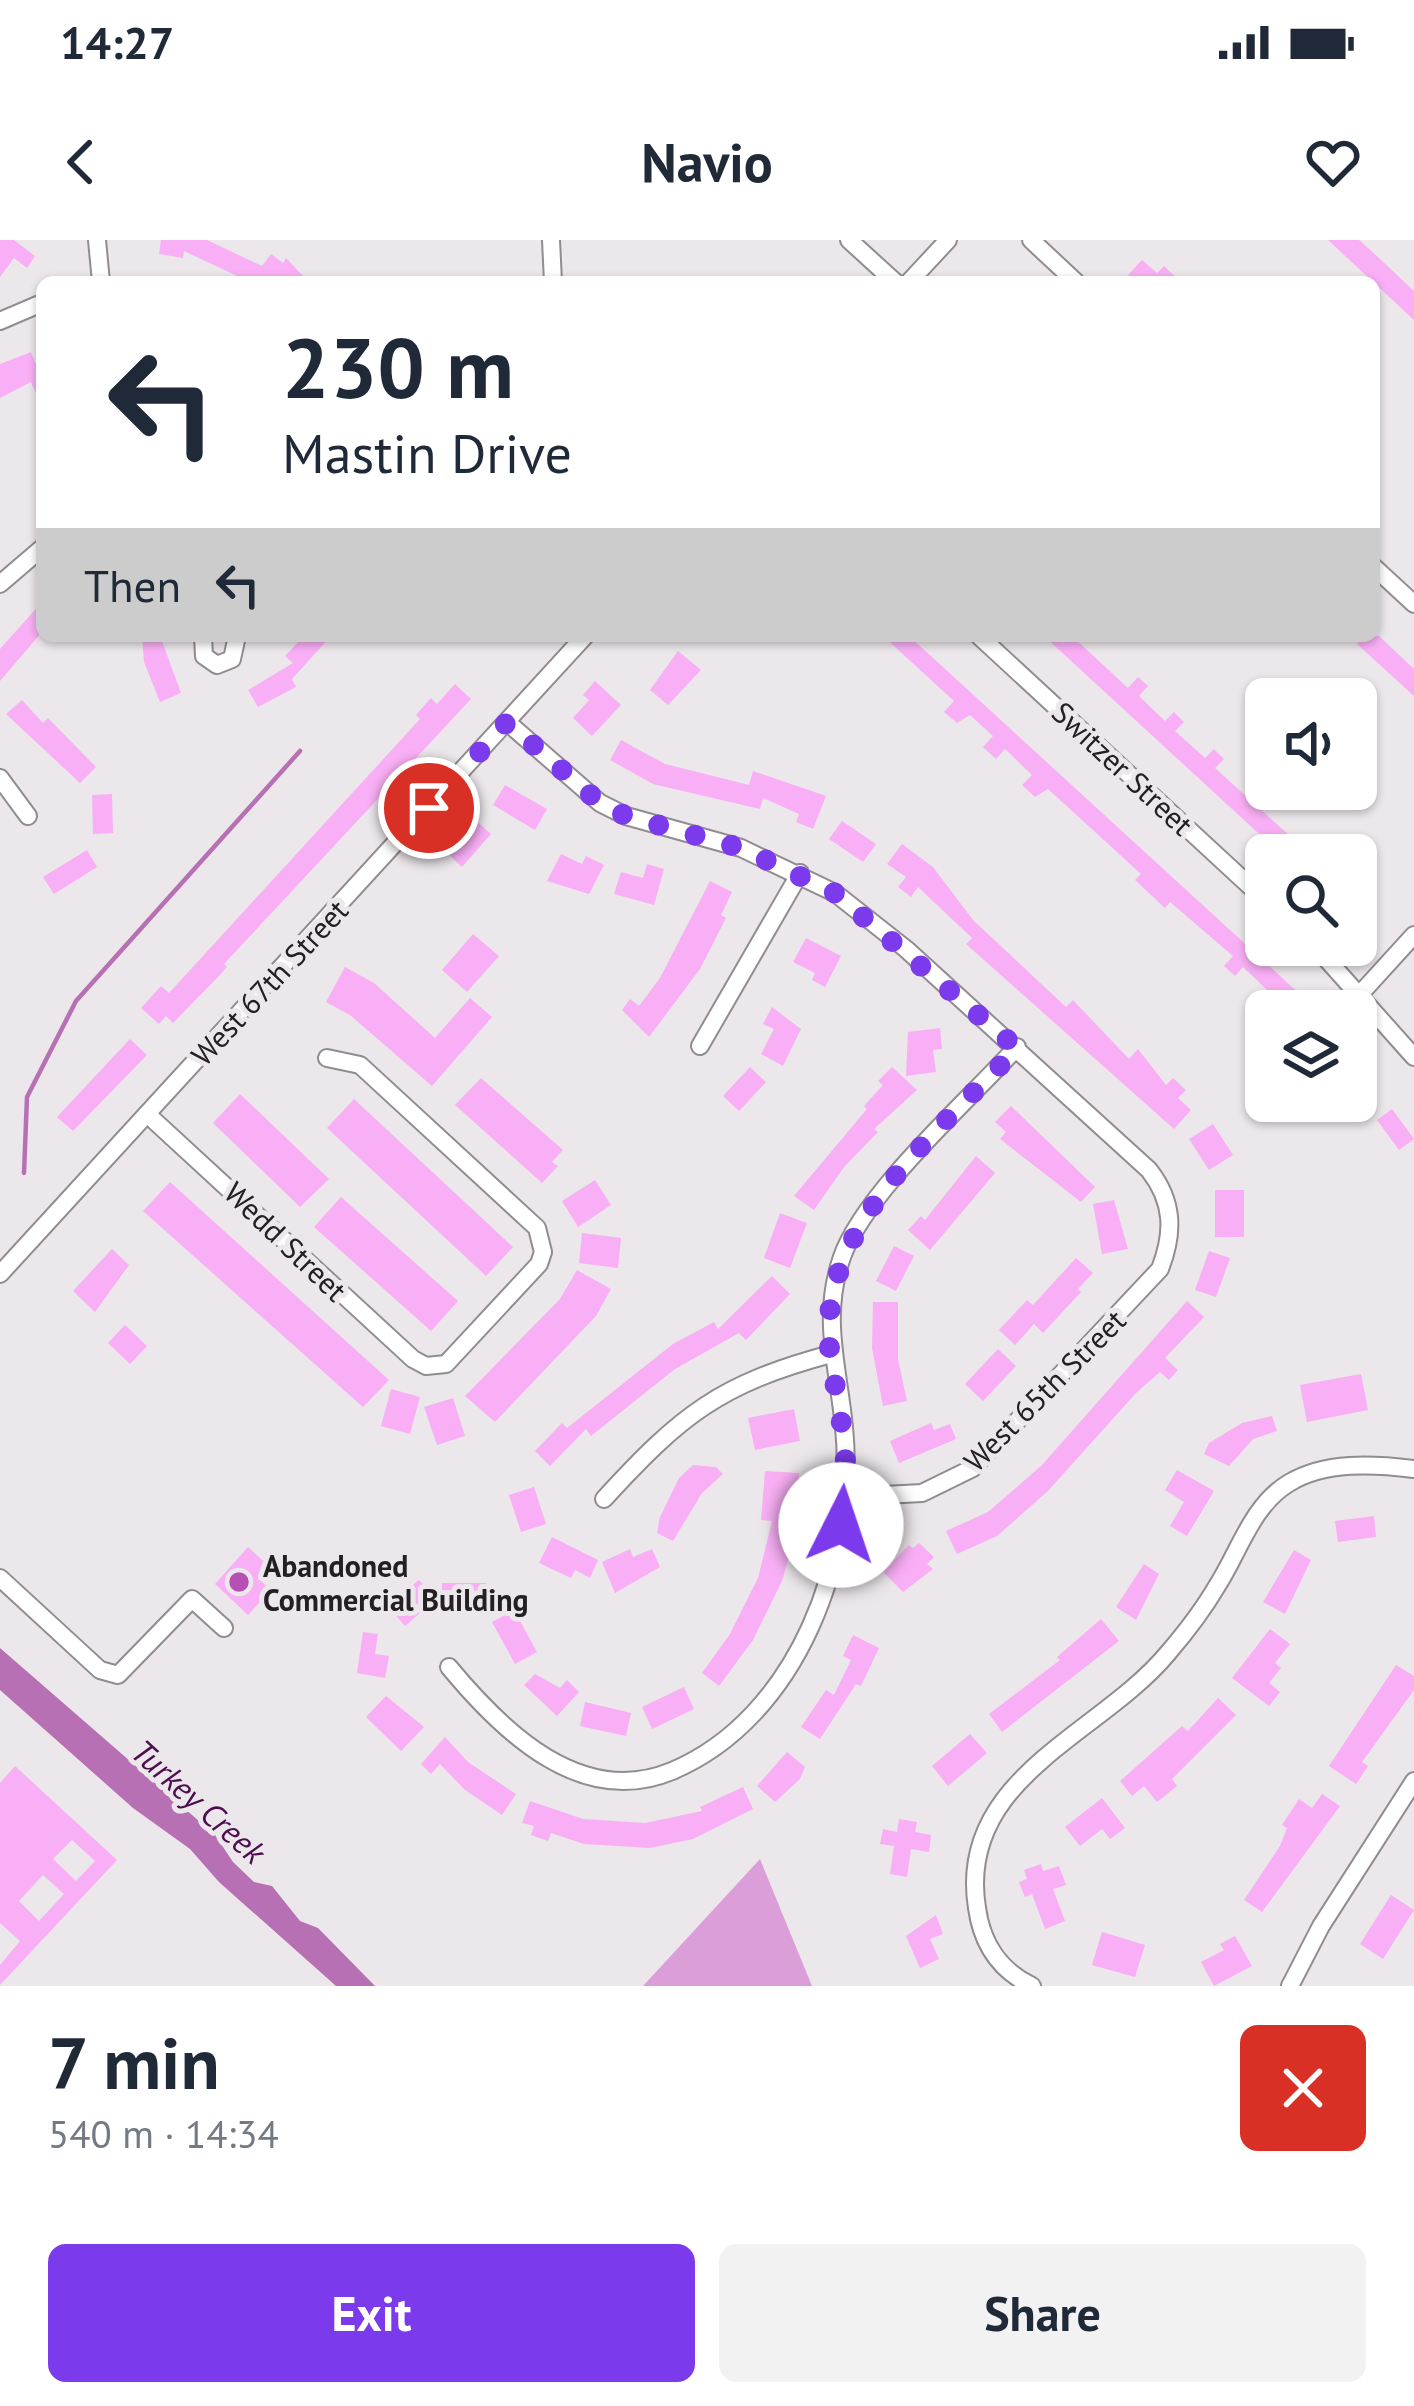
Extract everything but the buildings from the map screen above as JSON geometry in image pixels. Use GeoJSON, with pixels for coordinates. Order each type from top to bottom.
{"type":"FeatureCollection","features":[{"type":"Feature","properties":{"kind":"street"},"geometry":{"type":"LineString","coordinates":[[97,240],[100,276]]}},
{"type":"Feature","properties":{"kind":"street"},"geometry":{"type":"LineString","coordinates":[[550,240],[553,276]]}},
{"type":"Feature","properties":{"kind":"street"},"geometry":{"type":"LineString","coordinates":[[849,240],[888,276]]}},
{"type":"Feature","properties":{"kind":"street"},"geometry":{"type":"LineString","coordinates":[[915,276],[948,240]]}},
{"type":"Feature","properties":{"kind":"street"},"geometry":{"type":"LineString","coordinates":[[1031,240],[1070,276]]}},
{"type":"Feature","properties":{"kind":"street"},"geometry":{"type":"LineString","coordinates":[[0,321],[36,306]]}},
{"type":"Feature","properties":{"kind":"street"},"geometry":{"type":"LineString","coordinates":[[0,584],[36,553]]}},
{"type":"Feature","properties":{"kind":"street"},"geometry":{"type":"LineString","coordinates":[[1380,573],[1414,604]]}},
{"type":"Feature","properties":{"kind":"street"},"geometry":{"type":"LineString","coordinates":[[203,642],[203,656],[217,665],[232,658],[236,642]]}},
{"type":"Feature","properties":{"kind":"street","name":"West 67th Street"},"geometry":{"type":"LineString","coordinates":[[0,1274],[577,642]]}},
{"type":"Feature","properties":{"kind":"street","name":"Switzer Street"},"geometry":{"type":"LineString","coordinates":[[986,642],[1245,882]]}},
{"type":"Feature","properties":{"kind":"street"},"geometry":{"type":"LineString","coordinates":[[449,1667],[502,1724],[561,1766],[624,1779],[682,1767],[724,1745],[782,1676],[822,1596],[847,1497],[845,1429],[830,1354],[833,1287],[862,1219],[1017,1048],[868,917],[800,873],[741,848],[626,816],[600,803],[507,722]]}},
{"type":"Feature","properties":{"kind":"street"},"geometry":{"type":"LineString","coordinates":[[0,778],[28,816]]}},
{"type":"Feature","properties":{"kind":"street"},"geometry":{"type":"LineString","coordinates":[[700,1046],[800,873]]}},
{"type":"Feature","properties":{"kind":"street"},"geometry":{"type":"LineString","coordinates":[[1364,990],[1414,935]]}},
{"type":"Feature","properties":{"kind":"street"},"geometry":{"type":"LineString","coordinates":[[1335,966],[1360,990]]}},
{"type":"Feature","properties":{"kind":"street"},"geometry":{"type":"LineString","coordinates":[[1377,1011],[1414,1057]]}},
{"type":"Feature","properties":{"kind":"street","name":"West 65th Street"},"geometry":{"type":"LineString","coordinates":[[847,1497],[922,1492],[974,1468],[1160,1269],[1172,1226],[1167,1202],[1149,1170],[1017,1048]]}},
{"type":"Feature","properties":{"kind":"street","name":"Wedd Street"},"geometry":{"type":"LineString","coordinates":[[148,1114],[426,1366],[446,1364],[539,1264],[541,1238],[360,1065],[327,1058]]}},
{"type":"Feature","properties":{"kind":"street"},"geometry":{"type":"LineString","coordinates":[[604,1498],[658,1441],[716,1395],[753,1377],[830,1354]]}},
{"type":"Feature","properties":{"kind":"street"},"geometry":{"type":"LineString","coordinates":[[1032,1986],[1005,1970],[979,1924],[975,1862],[997,1807],[1028,1772],[1165,1657],[1218,1585],[1272,1495],[1291,1481],[1329,1469],[1414,1469]]}},
{"type":"Feature","properties":{"kind":"street"},"geometry":{"type":"LineString","coordinates":[[0,1578],[100,1670],[118,1676],[193,1599],[224,1628]]}},
{"type":"Feature","properties":{"kind":"street"},"geometry":{"type":"LineString","coordinates":[[1290,1986],[1321,1926],[1414,1780]]}},
{"type":"Feature","properties":{"kind":"shaded area"},"geometry":{"type":"Polygon","coordinates":[[[0,1648],[215,1835],[254,1882],[272,1886],[300,1921],[318,1928],[375,1986],[336,1986],[219,1882],[190,1849],[133,1808],[0,1690],[0,1648]]]}},
{"type":"Feature","properties":{"kind":"shaded area"},"geometry":{"type":"Polygon","coordinates":[[[760,1859],[812,1986],[643,1986],[760,1859]]]}},
{"type":"Feature","properties":{"kind":"waterway"},"geometry":{"type":"LineString","coordinates":[[24,1173],[27,1097],[76,1001],[300,751]]}},
{"type":"Feature","properties":{"kind":"place","name":"Abandoned Commercial Building"},"geometry":{"type":"Point","coordinates":[239,1582]}},
{"type":"Feature","properties":{"kind":"route"},"geometry":{"type":"LineString","coordinates":[[429,808],[507,722],[600,803],[626,816],[741,848],[835,893],[1017,1048],[871,1207],[847,1244],[833,1287],[829,1328],[845,1429],[847,1497],[841,1525]]}},
{"type":"Feature","properties":{"kind":"water label","name":"Turkey Creek"},"geometry":{"type":"Point","coordinates":[199,1801]}}]}
